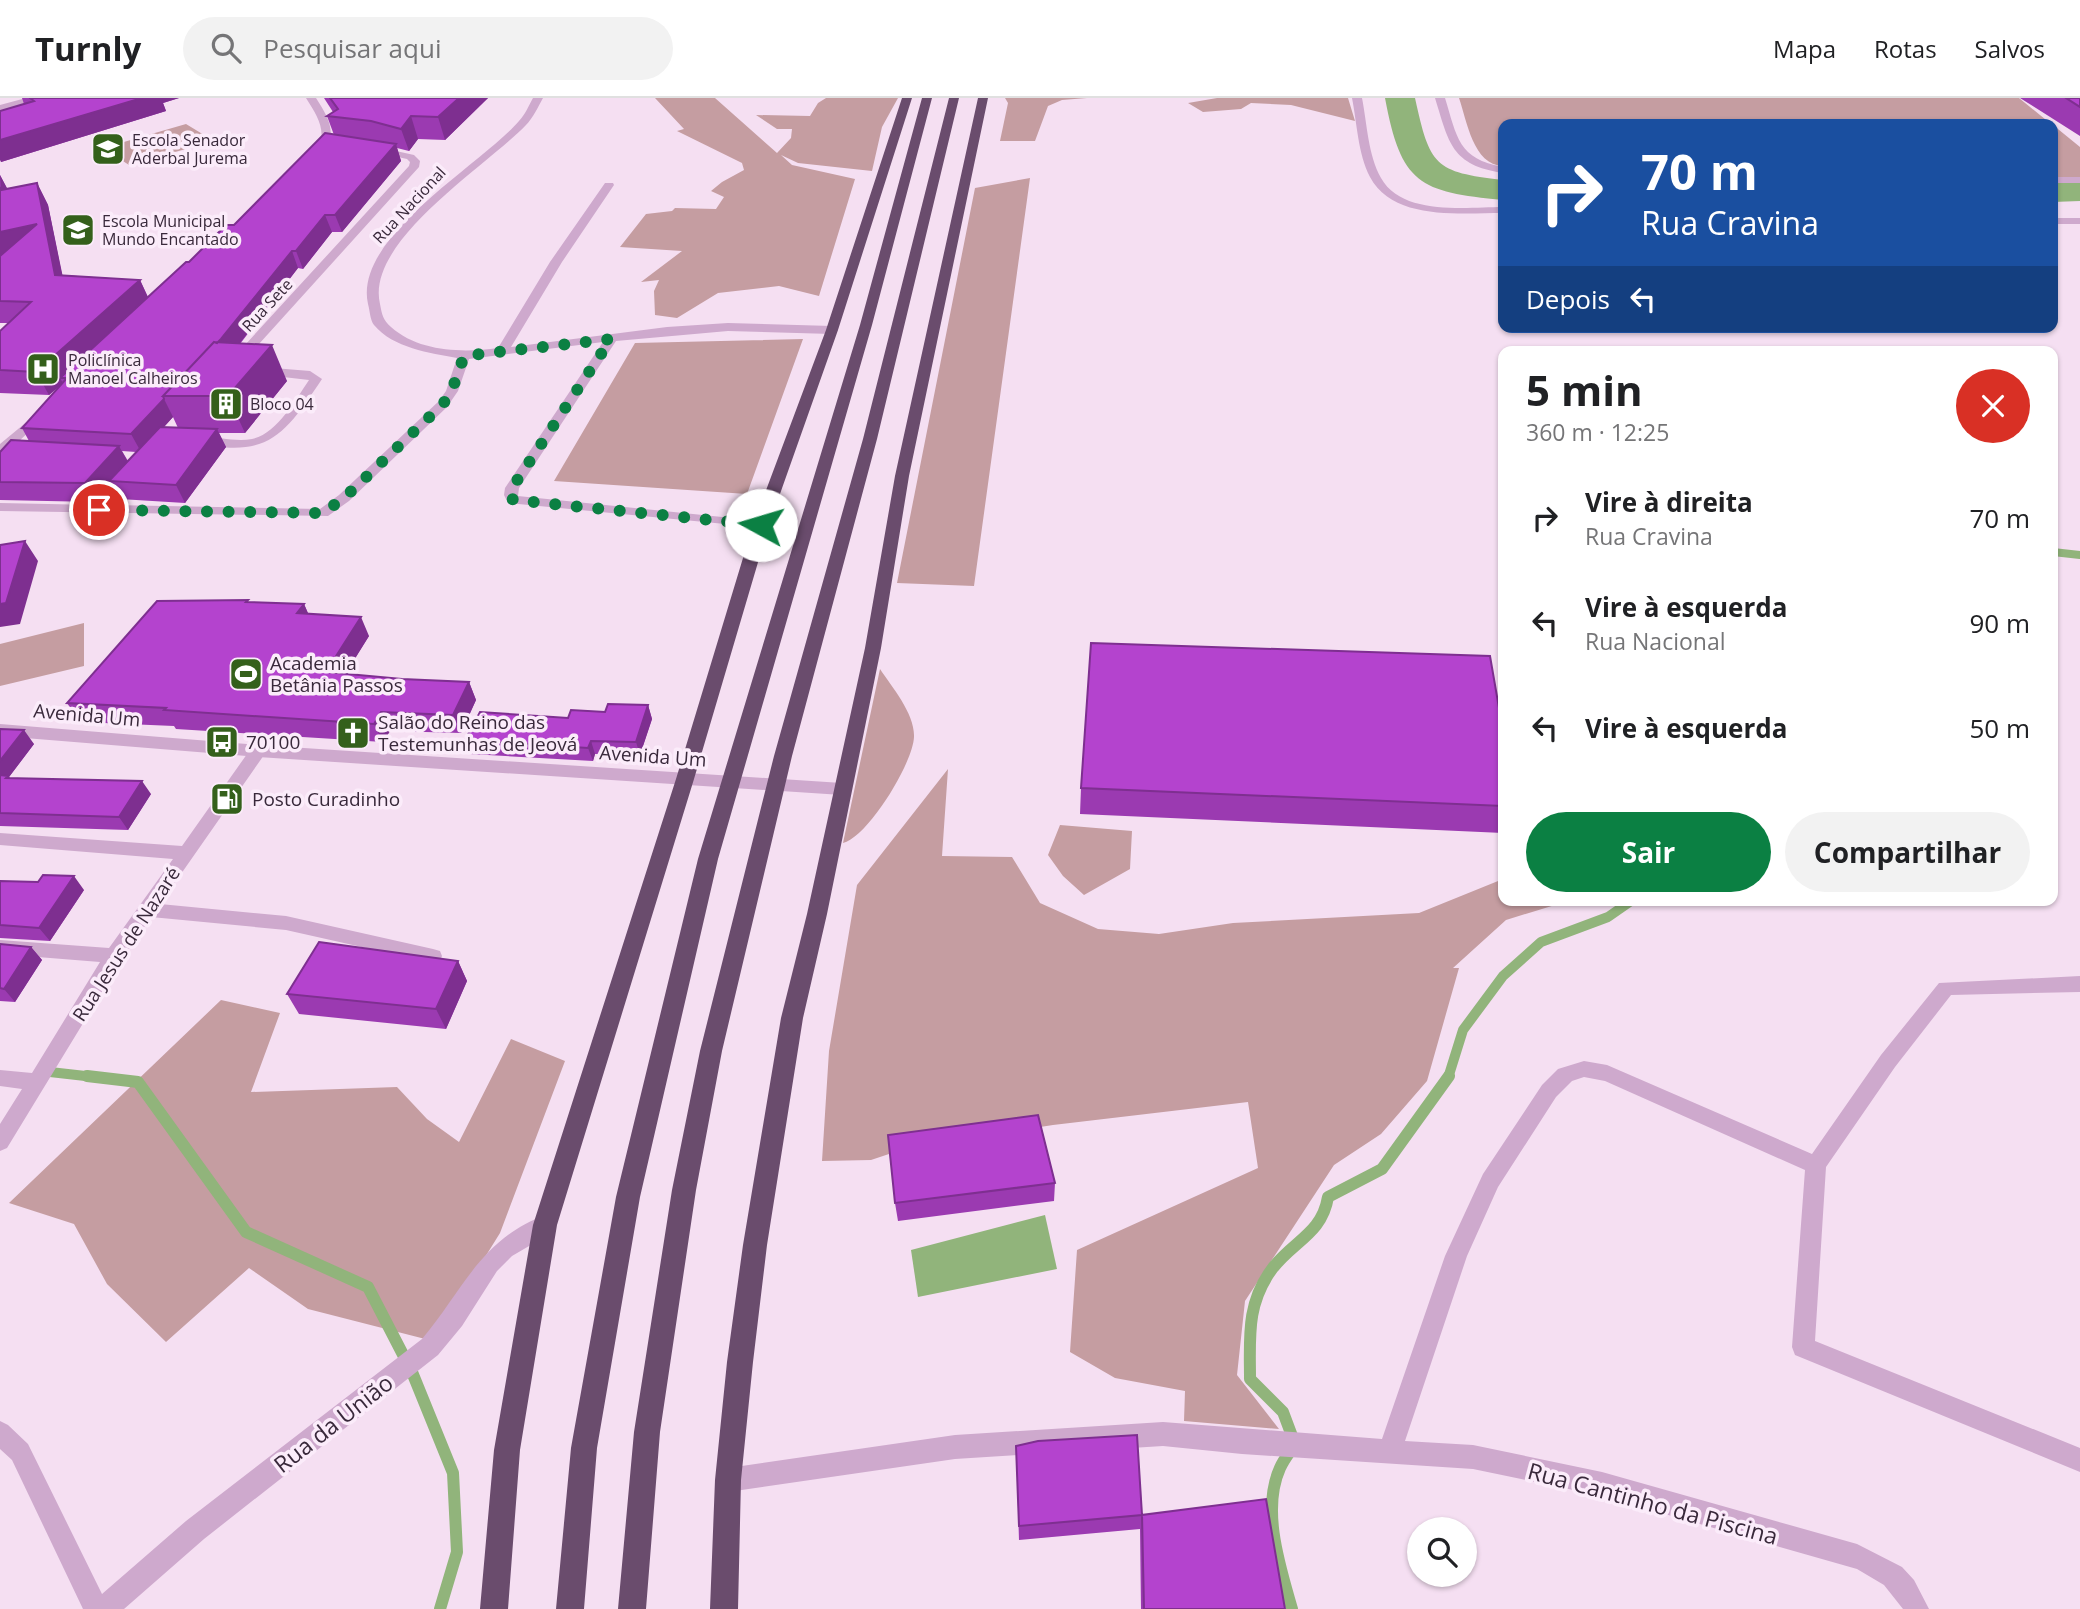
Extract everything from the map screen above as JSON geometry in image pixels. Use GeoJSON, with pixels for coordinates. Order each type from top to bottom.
{"type":"FeatureCollection","features":[{"type":"Feature","properties":{"kind":"highway"},"geometry":{"type":"LineString","coordinates":[[494,1609],[507,1450],[545,1225],[685,779],[761,525],[832,330],[907,98]]}},
{"type":"Feature","properties":{"kind":"highway"},"geometry":{"type":"LineString","coordinates":[[570,1609],[584,1448],[628,1197],[708,859],[866,324],[927,98]]}},
{"type":"Feature","properties":{"kind":"highway"},"geometry":{"type":"LineString","coordinates":[[632,1609],[647,1432],[684,1190],[709,1063],[783,756],[870,439],[954,98]]}},
{"type":"Feature","properties":{"kind":"highway"},"geometry":{"type":"LineString","coordinates":[[724,1609],[728,1480],[740,1362],[764,1183],[792,1018],[817,914],[873,648],[902,476],[983,98]]}},
{"type":"Feature","properties":{"kind":"street"},"geometry":{"type":"LineString","coordinates":[[0,108],[36,98]]}},
{"type":"Feature","properties":{"kind":"street"},"geometry":{"type":"LineString","coordinates":[[309,165],[333,145],[327,124],[311,98]]}},
{"type":"Feature","properties":{"kind":"street","name":"Rua Nacional"},"geometry":{"type":"LineString","coordinates":[[538,98],[524,122],[427,205],[383,256],[375,272],[372,296],[378,322],[394,336],[425,348],[464,356],[667,331],[728,327],[832,330]]}},
{"type":"Feature","properties":{"kind":"street"},"geometry":{"type":"LineString","coordinates":[[1356,98],[1374,175],[1390,197],[1427,207],[1498,210]]}},
{"type":"Feature","properties":{"kind":"street"},"geometry":{"type":"LineString","coordinates":[[1440,98],[1459,154],[1474,164],[1498,169]]}},
{"type":"Feature","properties":{"kind":"street","name":"Rua Sete"},"geometry":{"type":"LineString","coordinates":[[192,440],[254,442],[265,439],[282,423],[316,379],[310,374],[230,369],[414,167],[415,161],[400,154],[362,147]]}},
{"type":"Feature","properties":{"kind":"street"},"geometry":{"type":"LineString","coordinates":[[2058,180],[2080,180]]}},
{"type":"Feature","properties":{"kind":"street"},"geometry":{"type":"LineString","coordinates":[[502,351],[556,262],[609,185]]}},
{"type":"Feature","properties":{"kind":"street"},"geometry":{"type":"LineString","coordinates":[[2058,221],[2080,221]]}},
{"type":"Feature","properties":{"kind":"street"},"geometry":{"type":"LineString","coordinates":[[611,339],[512,488],[513,500],[761,525]]}},
{"type":"Feature","properties":{"kind":"street"},"geometry":{"type":"LineString","coordinates":[[0,507],[314,514],[329,511],[443,404],[452,390],[464,356]]}},
{"type":"Feature","properties":{"kind":"street"},"geometry":{"type":"LineString","coordinates":[[0,451],[51,404]]}},
{"type":"Feature","properties":{"kind":"street"},"geometry":{"type":"LineString","coordinates":[[0,451],[27,452]]}},
{"type":"Feature","properties":{"kind":"street"},"geometry":{"type":"LineString","coordinates":[[99,510],[137,469]]}},
{"type":"Feature","properties":{"kind":"street","name":"Avenida Um"},"geometry":{"type":"LineString","coordinates":[[0,730],[258,751],[842,789]]}},
{"type":"Feature","properties":{"kind":"street","name":"Rua Jesus de Nazaré"},"geometry":{"type":"LineString","coordinates":[[0,1141],[114,956],[258,751]]}},
{"type":"Feature","properties":{"kind":"street"},"geometry":{"type":"LineString","coordinates":[[0,839],[186,853]]}},
{"type":"Feature","properties":{"kind":"street"},"geometry":{"type":"LineString","coordinates":[[146,910],[286,923],[433,956]]}},
{"type":"Feature","properties":{"kind":"street"},"geometry":{"type":"LineString","coordinates":[[0,947],[114,956]]}},
{"type":"Feature","properties":{"kind":"street"},"geometry":{"type":"LineString","coordinates":[[2080,984],[1946,988],[1888,1061],[1816,1165],[1803,1347],[2080,1460]]}},
{"type":"Feature","properties":{"kind":"street"},"geometry":{"type":"LineString","coordinates":[[1390,1450],[1456,1256],[1490,1181],[1549,1091],[1565,1075],[1584,1069],[1607,1073],[1816,1165]]}},
{"type":"Feature","properties":{"kind":"street"},"geometry":{"type":"LineString","coordinates":[[0,1078],[38,1082]]}},
{"type":"Feature","properties":{"kind":"street","name":"Rua da União"},"geometry":{"type":"LineString","coordinates":[[105,1609],[195,1530],[430,1347],[454,1318],[489,1264],[505,1250],[545,1225]]}},
{"type":"Feature","properties":{"kind":"street"},"geometry":{"type":"LineString","coordinates":[[0,1433],[20,1452],[96,1609]]}},
{"type":"Feature","properties":{"kind":"street","name":"Rua Cantinho da Piscina"},"geometry":{"type":"LineString","coordinates":[[728,1480],[955,1447],[1122,1434],[1163,1434],[1473,1457],[1602,1484],[1857,1557],[1889,1570],[1908,1590],[1916,1609]]}},
{"type":"Feature","properties":{"kind":"shaded area"},"geometry":{"type":"Polygon","coordinates":[[[655,98],[715,98],[777,153],[791,138],[792,129],[777,129],[756,115],[810,116],[818,103],[826,98],[898,98],[882,127],[872,171],[798,163],[781,155],[792,165],[855,179],[819,296],[779,286],[718,293],[677,318],[655,315],[654,291],[659,280],[641,282],[682,251],[620,247],[646,214],[672,211],[675,208],[716,209],[724,197],[711,191],[744,170],[742,163],[677,131],[684,129],[655,98]]]}},
{"type":"Feature","properties":{"kind":"shaded area"},"geometry":{"type":"Polygon","coordinates":[[[1005,98],[1087,98],[1062,100],[1048,106],[1035,141],[1000,141],[1008,103],[1005,98]]]}},
{"type":"Feature","properties":{"kind":"shaded area"},"geometry":{"type":"Polygon","coordinates":[[[1217,98],[1348,98],[1355,121],[1291,105],[1251,103],[1241,109],[1203,112],[1188,103],[1217,98]]]}},
{"type":"Feature","properties":{"kind":"shaded area"},"geometry":{"type":"Polygon","coordinates":[[[1459,98],[2019,98],[2045,119],[1498,119],[1498,165],[1485,158],[1478,150],[1459,98]]]}},
{"type":"Feature","properties":{"kind":"shaded area"},"geometry":{"type":"Polygon","coordinates":[[[186,124],[214,141],[129,165],[103,148],[186,124]]]}},
{"type":"Feature","properties":{"kind":"shaded area"},"geometry":{"type":"Polygon","coordinates":[[[2058,129],[2080,147],[2080,177],[2058,178],[2058,129]]]}},
{"type":"Feature","properties":{"kind":"shaded area"},"geometry":{"type":"Polygon","coordinates":[[[1030,178],[974,586],[897,583],[975,188],[1030,178]]]}},
{"type":"Feature","properties":{"kind":"shaded area"},"geometry":{"type":"Polygon","coordinates":[[[803,339],[747,494],[554,481],[635,343],[803,339]]]}},
{"type":"Feature","properties":{"kind":"shaded area"},"geometry":{"type":"Polygon","coordinates":[[[84,623],[84,666],[0,686],[0,644],[84,623]]]}},
{"type":"Feature","properties":{"kind":"shaded area"},"geometry":{"type":"Polygon","coordinates":[[[880,669],[911,719],[914,737],[912,749],[888,798],[864,828],[843,843],[880,669]]]}},
{"type":"Feature","properties":{"kind":"shaded area"},"geometry":{"type":"Polygon","coordinates":[[[948,769],[942,856],[1012,857],[1040,903],[1098,929],[1159,934],[1233,923],[1419,913],[1498,881],[1498,906],[1552,906],[1506,920],[1453,968],[1459,968],[1427,1081],[1381,1134],[1334,1165],[1245,1301],[1237,1375],[1279,1429],[1184,1421],[1185,1391],[1115,1378],[1070,1352],[1077,1250],[1258,1168],[1248,1102],[1053,1125],[910,1147],[871,1160],[822,1161],[829,1051],[857,885],[948,769]]]}},
{"type":"Feature","properties":{"kind":"shaded area"},"geometry":{"type":"Polygon","coordinates":[[[1060,825],[1132,831],[1130,869],[1084,895],[1063,876],[1048,855],[1060,825]]]}},
{"type":"Feature","properties":{"kind":"shaded area"},"geometry":{"type":"Polygon","coordinates":[[[221,1000],[280,1013],[251,1092],[397,1087],[427,1119],[459,1142],[511,1039],[565,1061],[500,1233],[433,1341],[308,1309],[249,1268],[166,1342],[107,1284],[74,1224],[9,1203],[221,1000]]]}},
{"type":"Feature","properties":{"kind":"shaded area"},"geometry":{"type":"Polygon","coordinates":[[[1045,1215],[1057,1269],[918,1297],[911,1250],[1045,1215]]]}},
{"type":"Feature","properties":{"kind":"building"},"geometry":{"type":"Polygon","coordinates":[[[30,98],[142,98],[0,140],[0,111],[34,101],[30,98]]]}},
{"type":"Feature","properties":{"kind":"building"},"geometry":{"type":"Polygon","coordinates":[[[330,98],[459,98],[438,117],[411,116],[401,129],[371,121],[327,116],[338,109],[330,98]]]}},
{"type":"Feature","properties":{"kind":"building"},"geometry":{"type":"Polygon","coordinates":[[[2066,98],[2080,98],[2080,107],[2066,98]]]}},
{"type":"Feature","properties":{"kind":"building"},"geometry":{"type":"Polygon","coordinates":[[[325,133],[396,144],[335,215],[325,215],[296,251],[292,251],[221,339],[217,343],[214,342],[131,434],[22,428],[67,378],[60,378],[189,262],[226,225],[234,225],[325,133]]]}},
{"type":"Feature","properties":{"kind":"building"},"geometry":{"type":"Polygon","coordinates":[[[37,183],[55,275],[140,280],[36,372],[0,370],[0,331],[31,302],[0,301],[0,256],[37,224],[0,232],[0,187],[1,190],[37,183]]]}},
{"type":"Feature","properties":{"kind":"building"},"geometry":{"type":"Polygon","coordinates":[[[214,342],[272,345],[228,396],[163,396],[214,342]]]}},
{"type":"Feature","properties":{"kind":"building"},"geometry":{"type":"Polygon","coordinates":[[[160,427],[217,429],[176,485],[109,481],[160,427]]]}},
{"type":"Feature","properties":{"kind":"building"},"geometry":{"type":"Polygon","coordinates":[[[11,440],[119,446],[85,483],[0,482],[0,452],[11,440]]]}},
{"type":"Feature","properties":{"kind":"building"},"geometry":{"type":"Polygon","coordinates":[[[25,541],[6,603],[0,604],[0,545],[25,541]]]}},
{"type":"Feature","properties":{"kind":"building"},"geometry":{"type":"Polygon","coordinates":[[[248,600],[246,602],[304,604],[297,613],[361,617],[326,672],[469,682],[453,715],[381,712],[374,724],[67,703],[157,601],[248,600]]]}},
{"type":"Feature","properties":{"kind":"building"},"geometry":{"type":"Polygon","coordinates":[[[1091,643],[1490,656],[1498,702],[1498,806],[1081,788],[1091,643]]]}},
{"type":"Feature","properties":{"kind":"building"},"geometry":{"type":"Polygon","coordinates":[[[608,704],[648,705],[636,742],[591,741],[588,748],[465,740],[480,712],[568,718],[571,710],[605,712],[608,704]]]}},
{"type":"Feature","properties":{"kind":"building"},"geometry":{"type":"Polygon","coordinates":[[[0,729],[24,730],[0,761],[0,729]]]}},
{"type":"Feature","properties":{"kind":"building"},"geometry":{"type":"Polygon","coordinates":[[[0,775],[8,776],[6,778],[142,781],[119,817],[0,813],[0,775]]]}},
{"type":"Feature","properties":{"kind":"building"},"geometry":{"type":"Polygon","coordinates":[[[43,875],[74,876],[39,928],[0,925],[0,881],[38,882],[43,875]]]}},
{"type":"Feature","properties":{"kind":"building"},"geometry":{"type":"Polygon","coordinates":[[[319,942],[458,961],[436,1009],[287,994],[319,942]]]}},
{"type":"Feature","properties":{"kind":"building"},"geometry":{"type":"Polygon","coordinates":[[[0,944],[31,947],[4,989],[0,988],[0,944]]]}},
{"type":"Feature","properties":{"kind":"building"},"geometry":{"type":"Polygon","coordinates":[[[1038,1115],[1055,1183],[895,1203],[888,1135],[1038,1115]]]}},
{"type":"Feature","properties":{"kind":"building"},"geometry":{"type":"Polygon","coordinates":[[[1137,1435],[1142,1515],[1019,1526],[1016,1446],[1038,1441],[1137,1435]]]}},
{"type":"Feature","properties":{"kind":"building"},"geometry":{"type":"Polygon","coordinates":[[[1266,1499],[1285,1609],[1144,1609],[1142,1515],[1266,1499]]]}},
{"type":"Feature","properties":{"kind":"waterway"},"geometry":{"type":"LineString","coordinates":[[1400,98],[1413,149],[1429,173],[1454,183],[1498,189]]}},
{"type":"Feature","properties":{"kind":"waterway"},"geometry":{"type":"LineString","coordinates":[[2058,192],[2080,191]]}},
{"type":"Feature","properties":{"kind":"waterway"},"geometry":{"type":"LineString","coordinates":[[2058,553],[2080,555]]}},
{"type":"Feature","properties":{"kind":"waterway"},"geometry":{"type":"LineString","coordinates":[[1448,1077],[1463,1030],[1503,976],[1541,942],[1608,917],[1624,906]]}},
{"type":"Feature","properties":{"kind":"waterway"},"geometry":{"type":"LineString","coordinates":[[50,1072],[103,1078]]}},
{"type":"Feature","properties":{"kind":"waterway"},"geometry":{"type":"LineString","coordinates":[[87,1076],[138,1082],[246,1232],[368,1287],[412,1372],[453,1473],[457,1552],[440,1609]]}},
{"type":"Feature","properties":{"kind":"waterway"},"geometry":{"type":"LineString","coordinates":[[1292,1609],[1274,1538],[1272,1502],[1280,1468],[1295,1444],[1283,1412],[1250,1379],[1250,1335],[1254,1308],[1272,1269],[1313,1229],[1325,1210],[1328,1197],[1382,1169],[1448,1077]]}},
{"type":"Feature","properties":{"kind":"place","name":"Escola Senador Aderbal Jurema"},"geometry":{"type":"Point","coordinates":[108,149]}},
{"type":"Feature","properties":{"kind":"place","name":"Escola Municipal Mundo Encantado"},"geometry":{"type":"Point","coordinates":[78,230]}},
{"type":"Feature","properties":{"kind":"place","name":"Policlínica Manoel Calheiros"},"geometry":{"type":"Point","coordinates":[43,369]}},
{"type":"Feature","properties":{"kind":"place","name":"Bloco 04"},"geometry":{"type":"Point","coordinates":[226,404]}},
{"type":"Feature","properties":{"kind":"place","name":"Academia Betânia Passos"},"geometry":{"type":"Point","coordinates":[246,674]}},
{"type":"Feature","properties":{"kind":"place","name":"Salão do Reino das Testemunhas de Jeová"},"geometry":{"type":"Point","coordinates":[353,733]}},
{"type":"Feature","properties":{"kind":"place","name":"70100"},"geometry":{"type":"Point","coordinates":[222,742]}},
{"type":"Feature","properties":{"kind":"place","name":"Posto Curadinho"},"geometry":{"type":"Point","coordinates":[227,799]}},
{"type":"Feature","properties":{"kind":"route"},"geometry":{"type":"LineString","coordinates":[[99,510],[314,514],[329,511],[443,404],[452,390],[464,356],[611,339],[512,488],[513,500],[761,525]]}}]}
